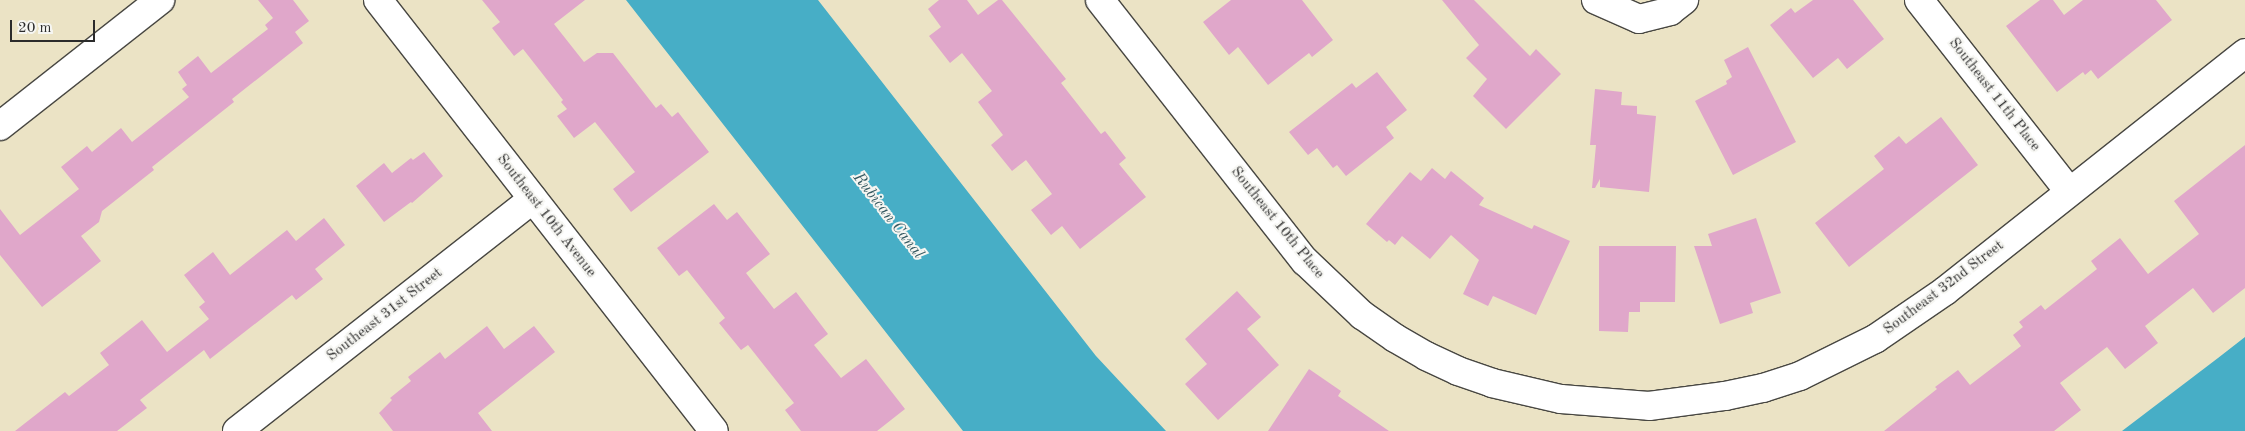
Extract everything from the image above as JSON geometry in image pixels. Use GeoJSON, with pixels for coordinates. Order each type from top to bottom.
{"type":"FeatureCollection","features":[{"type":"Feature","properties":{"kind":"street"},"geometry":{"type":"LineString","coordinates":[[0,126],[160,0]]}},
{"type":"Feature","properties":{"kind":"street","name":"Southeast 10th Avenue"},"geometry":{"type":"LineString","coordinates":[[378,0],[714,431]]}},
{"type":"Feature","properties":{"kind":"street","name":"Southeast 10th Place"},"geometry":{"type":"LineString","coordinates":[[1100,0],[1305,261],[1362,315],[1395,338],[1458,371],[1500,385],[1562,399]]}},
{"type":"Feature","properties":{"kind":"street"},"geometry":{"type":"LineString","coordinates":[[1596,0],[1639,19],[1670,11],[1684,0]]}},
{"type":"Feature","properties":{"kind":"street","name":"Southeast 11th Place"},"geometry":{"type":"LineString","coordinates":[[1919,0],[2069,191]]}},
{"type":"Feature","properties":{"kind":"street","name":"Southeast 32nd Street"},"geometry":{"type":"LineString","coordinates":[[1562,399],[1649,406],[1725,396],[1800,376],[1838,359],[1911,316],[2245,53]]}},
{"type":"Feature","properties":{"kind":"street","name":"Southeast 31st Street"},"geometry":{"type":"LineString","coordinates":[[237,431],[533,199]]}},
{"type":"Feature","properties":{"kind":"water","name":"Rubican Canal"},"geometry":{"type":"Polygon","coordinates":[[[626,0],[818,0],[1096,356],[1166,431],[963,431],[626,0]]]}},
{"type":"Feature","properties":{"kind":"water"},"geometry":{"type":"Polygon","coordinates":[[[2245,337],[2245,431],[2122,431],[2218,358],[2245,337]]]}},
{"type":"Feature","properties":{"kind":"building"},"geometry":{"type":"Polygon","coordinates":[[[258,0],[293,0],[309,21],[295,32],[303,43],[232,99],[234,102],[152,167],[154,170],[102,211],[99,222],[81,236],[101,261],[42,307],[0,255],[0,209],[20,235],[79,189],[61,167],[87,146],[92,152],[121,128],[132,142],[189,97],[182,89],[187,85],[178,72],[198,56],[211,73],[268,29],[265,25],[273,18],[258,0]]]}},
{"type":"Feature","properties":{"kind":"building"},"geometry":{"type":"Polygon","coordinates":[[[482,0],[585,0],[554,24],[584,62],[597,53],[613,53],[656,108],[661,104],[672,117],[678,112],[709,152],[631,212],[613,189],[635,172],[595,122],[574,138],[557,116],[567,109],[561,102],[563,100],[523,49],[514,56],[492,28],[500,22],[482,0]]]}},
{"type":"Feature","properties":{"kind":"building"},"geometry":{"type":"Polygon","coordinates":[[[939,0],[967,0],[978,15],[998,0],[1002,0],[1066,79],[1061,83],[1101,134],[1105,131],[1126,158],[1119,164],[1146,197],[1080,249],[1062,226],[1051,235],[1031,210],[1052,194],[1026,160],[1012,171],[991,145],[1003,135],[978,102],[992,91],[962,53],[950,63],[929,36],[941,27],[928,9],[939,0]]]}},
{"type":"Feature","properties":{"kind":"building"},"geometry":{"type":"Polygon","coordinates":[[[1231,0],[1302,0],[1333,40],[1312,57],[1309,53],[1268,85],[1238,47],[1229,55],[1203,22],[1231,0]]]}},
{"type":"Feature","properties":{"kind":"building"},"geometry":{"type":"Polygon","coordinates":[[[1442,0],[1474,0],[1530,56],[1536,49],[1561,74],[1506,129],[1473,96],[1487,79],[1466,58],[1479,45],[1442,0]]]}},
{"type":"Feature","properties":{"kind":"building"},"geometry":{"type":"Polygon","coordinates":[[[1813,0],[1853,0],[1884,39],[1847,69],[1838,58],[1813,78],[1770,25],[1791,8],[1795,13],[1813,0]]]}},
{"type":"Feature","properties":{"kind":"building"},"geometry":{"type":"Polygon","coordinates":[[[2040,0],[2053,0],[2064,15],[2083,0],[2156,0],[2172,20],[2098,79],[2091,70],[2085,75],[2083,72],[2057,92],[2006,26],[2040,0]]]}},
{"type":"Feature","properties":{"kind":"building"},"geometry":{"type":"Polygon","coordinates":[[[1748,47],[1796,142],[1733,175],[1695,101],[1727,84],[1726,81],[1732,77],[1724,60],[1748,47]]]}},
{"type":"Feature","properties":{"kind":"building"},"geometry":{"type":"Polygon","coordinates":[[[1377,72],[1407,110],[1386,127],[1394,138],[1346,176],[1337,165],[1333,168],[1317,148],[1308,155],[1289,132],[1352,83],[1356,88],[1377,72]]]}},
{"type":"Feature","properties":{"kind":"building"},"geometry":{"type":"Polygon","coordinates":[[[1595,89],[1622,92],[1621,105],[1637,106],[1637,114],[1656,116],[1649,192],[1600,187],[1600,179],[1595,188],[1592,188],[1596,145],[1590,145],[1595,89]]]}},
{"type":"Feature","properties":{"kind":"building"},"geometry":{"type":"Polygon","coordinates":[[[1941,117],[1978,165],[1849,267],[1815,223],[1884,169],[1874,156],[1899,136],[1906,144],[1941,117]]]}},
{"type":"Feature","properties":{"kind":"building"},"geometry":{"type":"Polygon","coordinates":[[[2245,145],[2245,288],[2213,313],[2193,288],[2145,326],[2158,343],[2125,369],[2107,347],[2060,383],[2081,410],[2054,431],[1884,431],[1937,389],[1935,387],[1958,370],[1970,385],[2021,346],[2013,335],[2023,327],[2019,322],[2041,305],[2045,310],[2097,269],[2091,261],[2120,238],[2148,274],[2199,234],[2174,201],[2245,145]]]}},
{"type":"Feature","properties":{"kind":"building"},"geometry":{"type":"Polygon","coordinates":[[[424,152],[443,176],[412,203],[384,222],[356,186],[384,163],[392,173],[411,158],[413,160],[424,152]]]}},
{"type":"Feature","properties":{"kind":"building"},"geometry":{"type":"Polygon","coordinates":[[[1432,168],[1445,179],[1451,171],[1484,198],[1479,205],[1532,229],[1534,225],[1570,241],[1536,315],[1493,296],[1488,306],[1463,294],[1479,260],[1451,235],[1430,259],[1402,236],[1395,245],[1389,240],[1387,242],[1366,224],[1410,172],[1421,181],[1432,168]]]}},
{"type":"Feature","properties":{"kind":"building"},"geometry":{"type":"Polygon","coordinates":[[[714,204],[727,220],[737,212],[770,254],[746,273],[774,309],[796,292],[828,334],[814,345],[841,378],[866,359],[905,409],[877,431],[801,431],[785,410],[794,403],[748,345],[741,350],[719,323],[725,318],[687,270],[679,276],[657,248],[714,204]]]}},
{"type":"Feature","properties":{"kind":"building"},"geometry":{"type":"Polygon","coordinates":[[[324,218],[345,245],[315,269],[323,279],[296,300],[292,295],[210,359],[204,350],[140,400],[147,408],[117,431],[15,431],[65,392],[69,396],[109,365],[100,353],[142,320],[167,352],[209,319],[199,307],[205,302],[184,275],[213,252],[230,275],[287,230],[296,241],[324,218]]]}},
{"type":"Feature","properties":{"kind":"building"},"geometry":{"type":"Polygon","coordinates":[[[1756,218],[1781,293],[1750,303],[1753,313],[1720,324],[1694,246],[1712,246],[1708,234],[1756,218]]]}},
{"type":"Feature","properties":{"kind":"building"},"geometry":{"type":"Polygon","coordinates":[[[1599,246],[1676,246],[1675,302],[1640,302],[1640,312],[1629,312],[1628,332],[1599,331],[1599,246]]]}},
{"type":"Feature","properties":{"kind":"building"},"geometry":{"type":"Polygon","coordinates":[[[1237,291],[1261,317],[1247,329],[1279,365],[1218,420],[1185,384],[1207,364],[1185,339],[1237,291]]]}},
{"type":"Feature","properties":{"kind":"building"},"geometry":{"type":"Polygon","coordinates":[[[487,326],[504,349],[534,326],[555,352],[478,413],[492,431],[393,431],[379,413],[392,400],[390,398],[411,381],[408,377],[440,352],[445,359],[487,326]]]}},
{"type":"Feature","properties":{"kind":"building"},"geometry":{"type":"Polygon","coordinates":[[[1309,369],[1341,391],[1338,396],[1389,431],[1268,431],[1309,369]]]}}]}
